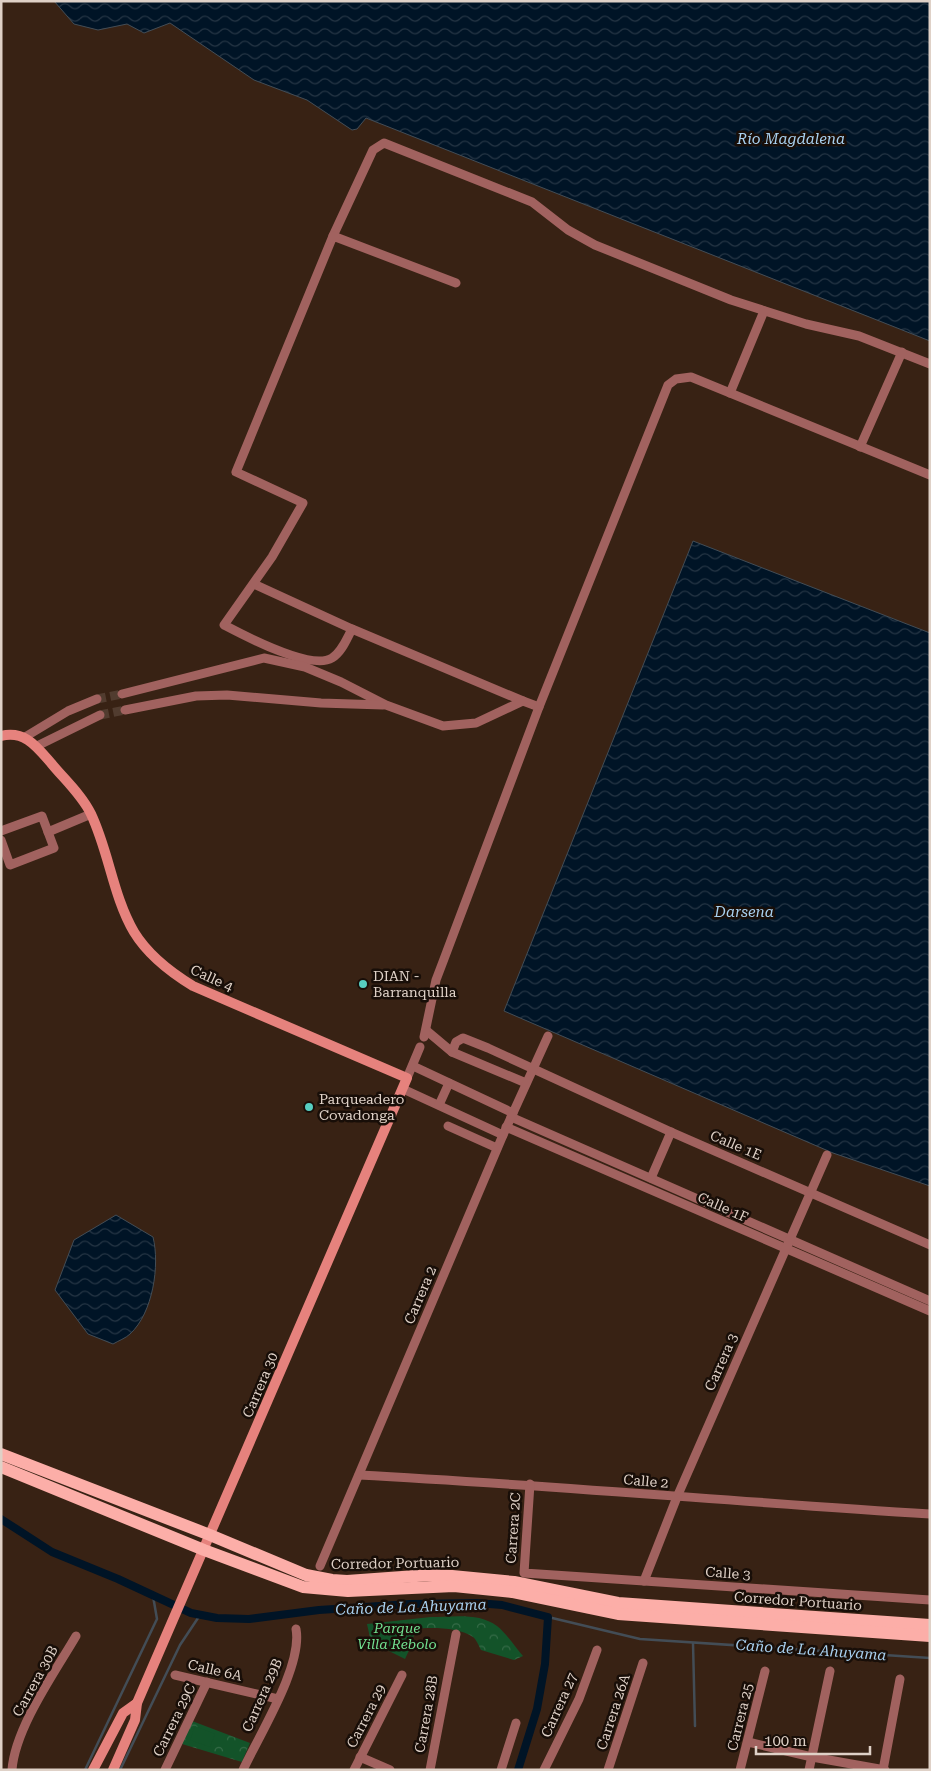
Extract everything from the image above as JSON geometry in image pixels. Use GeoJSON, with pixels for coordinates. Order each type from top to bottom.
{"type":"FeatureCollection","features":[{"type":"Feature","properties":{"kind":"main road","name":"Corredor Portuario"},"geometry":{"type":"LineString","coordinates":[[1,1454],[210,1535],[306,1575],[332,1580],[430,1575],[520,1583],[618,1603],[930,1625]]}},
{"type":"Feature","properties":{"kind":"main road","name":"Corredor Portuario"},"geometry":{"type":"LineString","coordinates":[[1,1467],[204,1550],[303,1587],[348,1591],[520,1583],[618,1614],[930,1636]]}},
{"type":"Feature","properties":{"kind":"street"},"geometry":{"type":"LineString","coordinates":[[352,629],[338,652],[324,660],[295,656],[260,643],[224,625],[254,584],[289,530],[303,503],[236,472],[333,236],[373,150],[384,143],[532,202],[568,230],[595,245],[731,300],[764,311],[858,336],[930,364]]}},
{"type":"Feature","properties":{"kind":"street"},"geometry":{"type":"LineString","coordinates":[[333,236],[456,283]]}},
{"type":"Feature","properties":{"kind":"street"},"geometry":{"type":"LineString","coordinates":[[730,393],[764,311]]}},
{"type":"Feature","properties":{"kind":"street"},"geometry":{"type":"LineString","coordinates":[[860,447],[902,352]]}},
{"type":"Feature","properties":{"kind":"street"},"geometry":{"type":"LineString","coordinates":[[526,1083],[452,1052],[426,1034],[436,980],[540,707],[668,385],[676,379],[691,377],[930,475]]}},
{"type":"Feature","properties":{"kind":"street"},"geometry":{"type":"LineString","coordinates":[[254,584],[352,629],[540,707]]}},
{"type":"Feature","properties":{"kind":"street"},"geometry":{"type":"LineString","coordinates":[[122,694],[264,658],[305,667],[341,682],[386,706],[443,726],[476,723],[523,701]]}},
{"type":"Feature","properties":{"kind":"street"},"geometry":{"type":"LineString","coordinates":[[125,710],[196,696],[226,695],[386,706]]}},
{"type":"Feature","properties":{"kind":"street"},"geometry":{"type":"LineString","coordinates":[[1,736],[7,734],[25,737],[68,711],[97,699]]}},
{"type":"Feature","properties":{"kind":"street"},"geometry":{"type":"LineString","coordinates":[[37,746],[100,715]]}},
{"type":"Feature","properties":{"kind":"street","name":"Calle 4"},"geometry":{"type":"LineString","coordinates":[[25,737],[37,746],[90,814],[126,917],[147,949],[162,965],[193,986],[407,1078]]}},
{"type":"Feature","properties":{"kind":"street"},"geometry":{"type":"LineString","coordinates":[[48,832],[90,814]]}},
{"type":"Feature","properties":{"kind":"street"},"geometry":{"type":"LineString","coordinates":[[1,831],[42,816],[54,848],[10,864],[1,840]]}},
{"type":"Feature","properties":{"kind":"street","name":"Carrera 2"},"geometry":{"type":"LineString","coordinates":[[320,1566],[504,1131],[548,1036]]}},
{"type":"Feature","properties":{"kind":"street","name":"Calle 1E"},"geometry":{"type":"LineString","coordinates":[[452,1052],[456,1042],[463,1038],[671,1132],[930,1245]]}},
{"type":"Feature","properties":{"kind":"street"},"geometry":{"type":"LineString","coordinates":[[407,1078],[420,1048]]}},
{"type":"Feature","properties":{"kind":"street","name":"Calle 1F"},"geometry":{"type":"LineString","coordinates":[[412,1066],[926,1310]]}},
{"type":"Feature","properties":{"kind":"street","name":"Carrera 30"},"geometry":{"type":"LineString","coordinates":[[113,1770],[135,1720],[137,1703],[407,1078]]}},
{"type":"Feature","properties":{"kind":"street"},"geometry":{"type":"LineString","coordinates":[[440,1105],[449,1082]]}},
{"type":"Feature","properties":{"kind":"street","name":"Calle 1F"},"geometry":{"type":"LineString","coordinates":[[403,1089],[662,1195],[928,1300]]}},
{"type":"Feature","properties":{"kind":"street"},"geometry":{"type":"LineString","coordinates":[[448,1126],[497,1148]]}},
{"type":"Feature","properties":{"kind":"street"},"geometry":{"type":"LineString","coordinates":[[651,1178],[671,1132]]}},
{"type":"Feature","properties":{"kind":"street","name":"Carrera 3"},"geometry":{"type":"LineString","coordinates":[[644,1581],[677,1498],[827,1155]]}},
{"type":"Feature","properties":{"kind":"street"},"geometry":{"type":"LineString","coordinates":[[662,1195],[666,1185]]}},
{"type":"Feature","properties":{"kind":"street"},"geometry":{"type":"LineString","coordinates":[[926,1310],[928,1300]]}},
{"type":"Feature","properties":{"kind":"street","name":"Calle 2"},"geometry":{"type":"LineString","coordinates":[[359,1475],[530,1484],[677,1498],[930,1514]]}},
{"type":"Feature","properties":{"kind":"street","name":"Carrera 2C"},"geometry":{"type":"LineString","coordinates":[[520,1583],[530,1484]]}},
{"type":"Feature","properties":{"kind":"street","name":"Calle 3"},"geometry":{"type":"LineString","coordinates":[[520,1583],[644,1581],[930,1600]]}},
{"type":"Feature","properties":{"kind":"street","name":"Carrera 29B"},"geometry":{"type":"LineString","coordinates":[[243,1770],[278,1699],[296,1652],[296,1630]]}},
{"type":"Feature","properties":{"kind":"street","name":"Carrera 28B"},"geometry":{"type":"LineString","coordinates":[[430,1770],[456,1634]]}},
{"type":"Feature","properties":{"kind":"street","name":"Carrera 30B"},"geometry":{"type":"LineString","coordinates":[[12,1770],[21,1737],[36,1706],[76,1636]]}},
{"type":"Feature","properties":{"kind":"street","name":"Carrera 27"},"geometry":{"type":"LineString","coordinates":[[544,1770],[579,1699],[597,1650]]}},
{"type":"Feature","properties":{"kind":"street","name":"Carrera 26A"},"geometry":{"type":"LineString","coordinates":[[608,1770],[643,1663]]}},
{"type":"Feature","properties":{"kind":"street"},"geometry":{"type":"LineString","coordinates":[[809,1770],[830,1671]]}},
{"type":"Feature","properties":{"kind":"street","name":"Carrera 25"},"geometry":{"type":"LineString","coordinates":[[740,1770],[765,1672]]}},
{"type":"Feature","properties":{"kind":"street","name":"Calle 6A"},"geometry":{"type":"LineString","coordinates":[[175,1675],[278,1699]]}},
{"type":"Feature","properties":{"kind":"street","name":"Carrera 29"},"geometry":{"type":"LineString","coordinates":[[354,1770],[402,1675]]}},
{"type":"Feature","properties":{"kind":"street"},"geometry":{"type":"LineString","coordinates":[[748,1742],[812,1757],[883,1770],[900,1679]]}},
{"type":"Feature","properties":{"kind":"street","name":"Carrera 29C"},"geometry":{"type":"LineString","coordinates":[[164,1770],[207,1682]]}},
{"type":"Feature","properties":{"kind":"street","name":"Carrera 30"},"geometry":{"type":"LineString","coordinates":[[93,1770],[123,1714],[137,1703]]}},
{"type":"Feature","properties":{"kind":"street"},"geometry":{"type":"LineString","coordinates":[[501,1770],[516,1723]]}},
{"type":"Feature","properties":{"kind":"street"},"geometry":{"type":"LineString","coordinates":[[360,1758],[390,1770]]}},
{"type":"Feature","properties":{"kind":"green space","name":"Parque Villa Rebolo"},"geometry":{"type":"Polygon","coordinates":[[[465,1616],[490,1622],[504,1632],[523,1656],[514,1660],[481,1650],[473,1637],[460,1631],[444,1628],[415,1629],[412,1644],[405,1659],[371,1642],[367,1624],[431,1617],[465,1616]]]}},
{"type":"Feature","properties":{"kind":"green space"},"geometry":{"type":"Polygon","coordinates":[[[382,1625],[411,1625],[411,1641],[383,1641],[382,1625]]]}},
{"type":"Feature","properties":{"kind":"green space"},"geometry":{"type":"Polygon","coordinates":[[[192,1721],[250,1743],[242,1762],[182,1744],[192,1721]]]}},
{"type":"Feature","properties":{"kind":"green space"},"geometry":{"type":"Polygon","coordinates":[[[195,1726],[215,1734],[210,1747],[190,1740],[195,1726]]]}},
{"type":"Feature","properties":{"kind":"water","name":"Río Magdalena"},"geometry":{"type":"Polygon","coordinates":[[[54,1],[930,1],[930,341],[366,118],[357,129],[352,130],[307,100],[254,80],[170,23],[144,33],[127,24],[98,30],[74,24],[54,1]]]}},
{"type":"Feature","properties":{"kind":"water","name":"Darsena"},"geometry":{"type":"Polygon","coordinates":[[[693,541],[930,633],[930,1186],[833,1153],[504,1011],[693,541]]]}},
{"type":"Feature","properties":{"kind":"water"},"geometry":{"type":"Polygon","coordinates":[[[116,1215],[153,1237],[156,1261],[153,1288],[144,1314],[130,1334],[113,1344],[88,1334],[55,1290],[74,1240],[116,1215]]]}},
{"type":"Feature","properties":{"kind":"waterway","name":"Caño de La Ahuyama"},"geometry":{"type":"LineString","coordinates":[[1,1519],[52,1552],[118,1579],[191,1613],[217,1618],[249,1619],[319,1610],[410,1604],[477,1603],[502,1605],[548,1617],[545,1664],[537,1709],[518,1770]]}},
{"type":"Feature","properties":{"kind":"waterway"},"geometry":{"type":"LineString","coordinates":[[85,1770],[157,1619],[153,1596]]}},
{"type":"Feature","properties":{"kind":"waterway"},"geometry":{"type":"LineString","coordinates":[[120,1770],[180,1645],[200,1615]]}},
{"type":"Feature","properties":{"kind":"waterway","name":"Caño de La Ahuyama"},"geometry":{"type":"LineString","coordinates":[[548,1617],[640,1639],[930,1658]]}},
{"type":"Feature","properties":{"kind":"waterway"},"geometry":{"type":"LineString","coordinates":[[693,1643],[695,1726]]}},
{"type":"Feature","properties":{"kind":"tunnel"},"geometry":{"type":"LineString","coordinates":[[97,699],[122,694]]}},
{"type":"Feature","properties":{"kind":"tunnel"},"geometry":{"type":"LineString","coordinates":[[100,715],[125,710]]}},
{"type":"Feature","properties":{"kind":"place","name":"DIAN - Barranquilla"},"geometry":{"type":"Point","coordinates":[363,984]}},
{"type":"Feature","properties":{"kind":"place","name":"Parqueadero Covadonga"},"geometry":{"type":"Point","coordinates":[309,1107]}}]}
